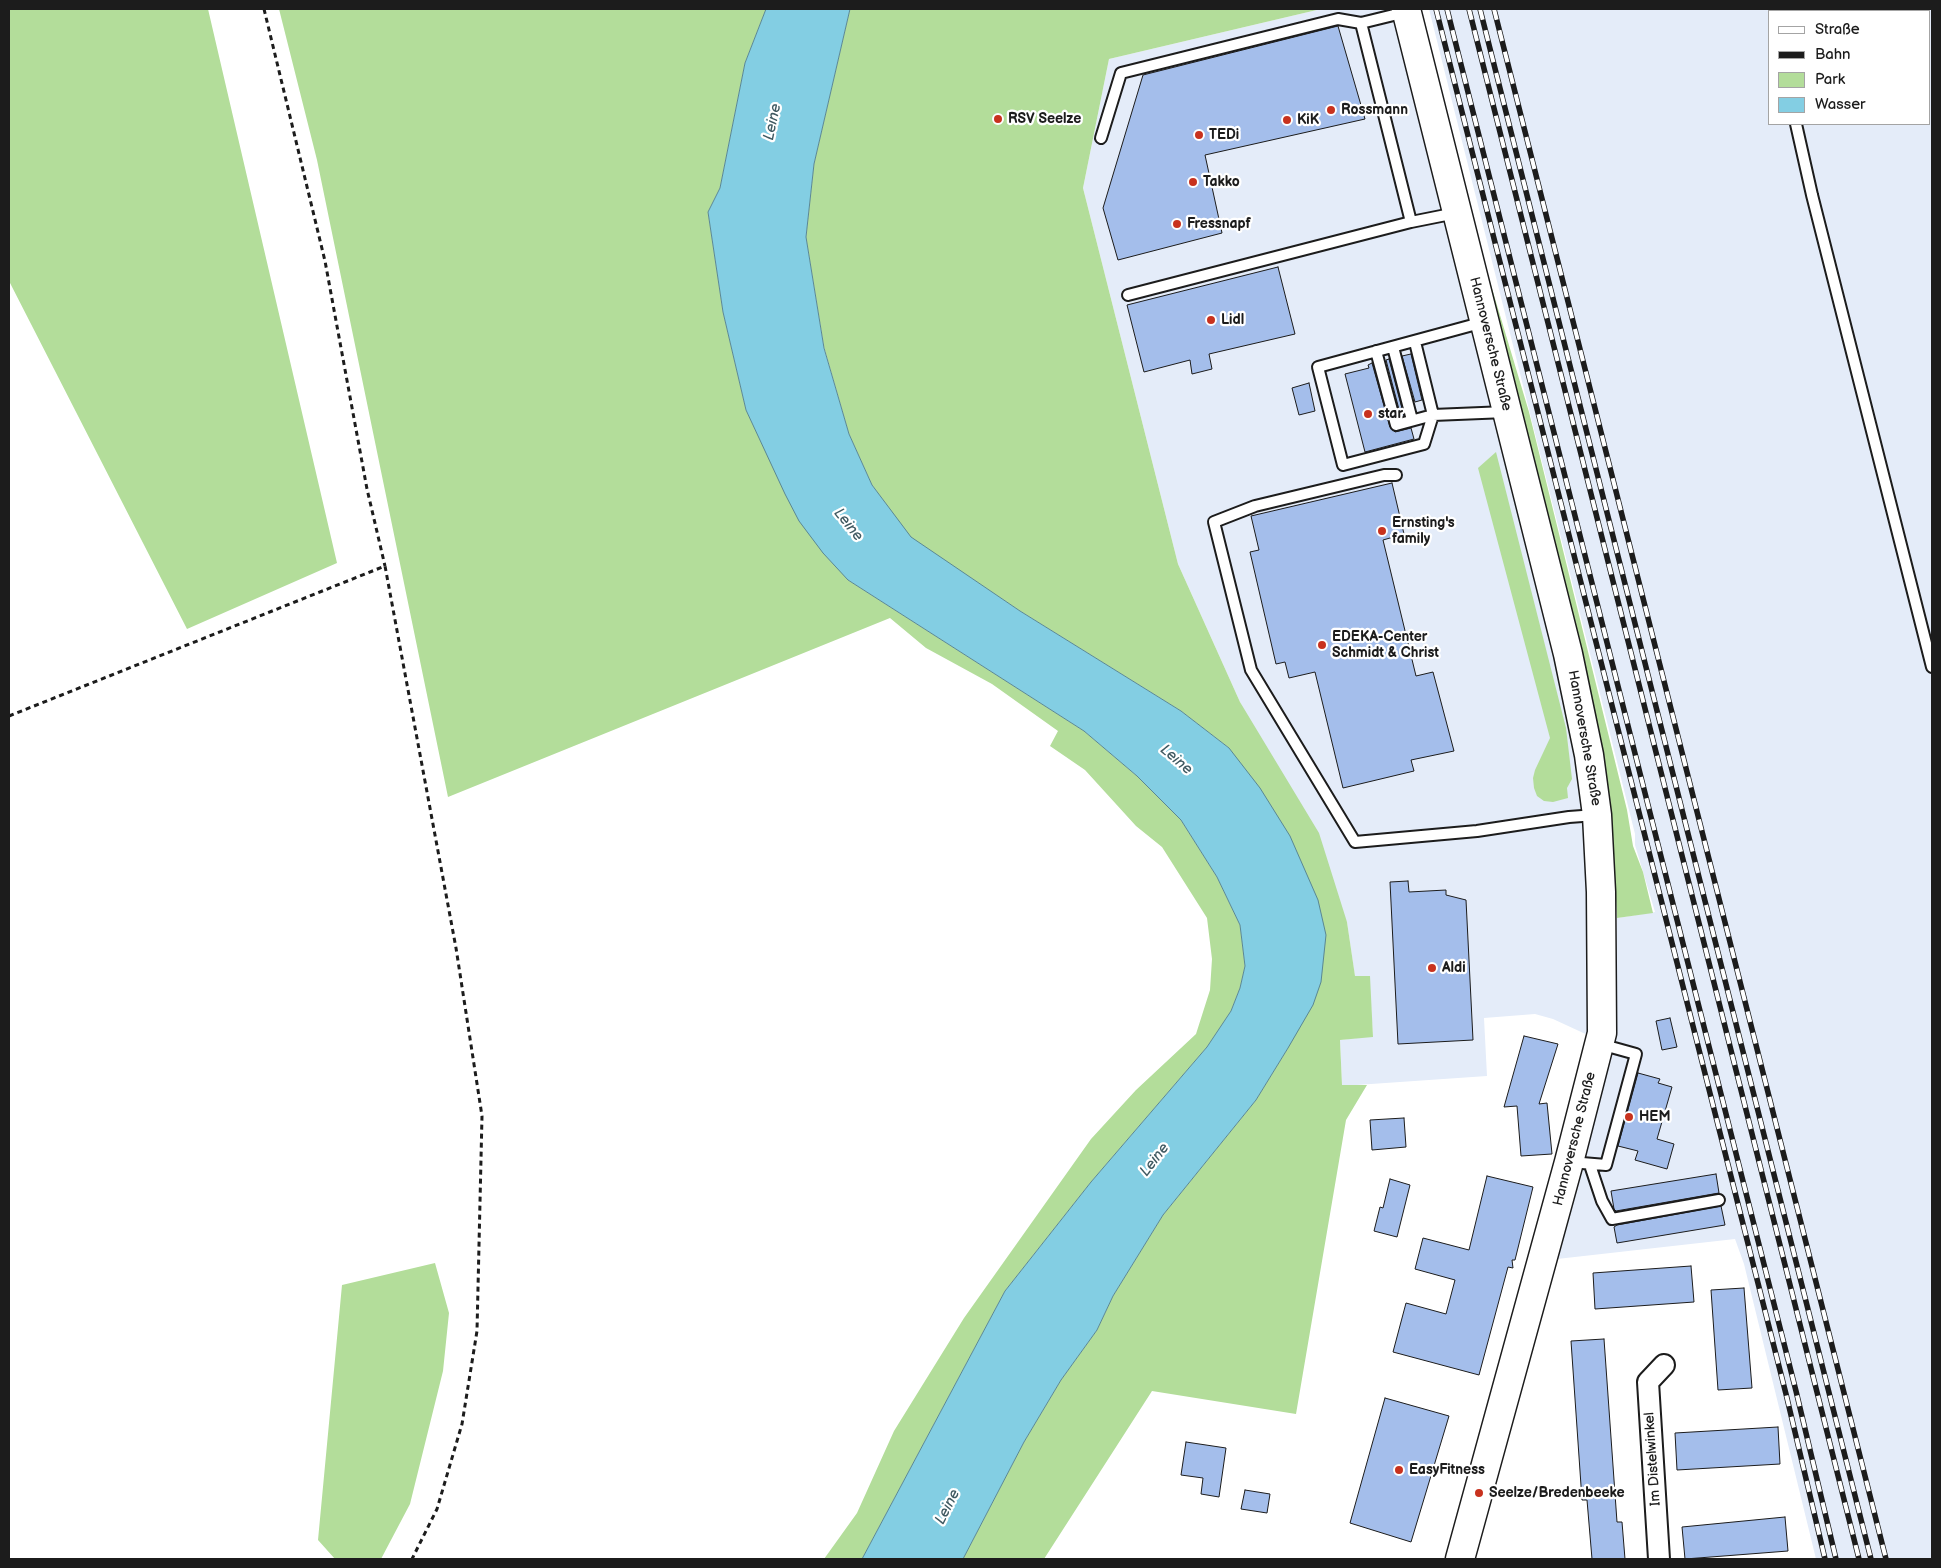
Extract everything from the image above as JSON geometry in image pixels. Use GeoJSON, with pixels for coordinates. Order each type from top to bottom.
{"type":"FeatureCollection","features":[{"type":"Feature","properties":{"kind":"street","name":"Hannoversche Straße"},"geometry":{"type":"LineString","coordinates":[[1406,10],[1568,654],[1589,755],[1597,815],[1603,996],[1599,1044],[1580,1163],[1460,1559]]}},
{"type":"Feature","properties":{"kind":"street","name":"Im Distelwinkel"},"geometry":{"type":"LineString","coordinates":[[1659,1559],[1648,1382],[1664,1365]]}},
{"type":"Feature","properties":{"kind":"lane"},"geometry":{"type":"LineString","coordinates":[[1101,138],[1121,73],[1338,19],[1361,23],[1406,10]]}},
{"type":"Feature","properties":{"kind":"lane"},"geometry":{"type":"LineString","coordinates":[[1361,23],[1411,222]]}},
{"type":"Feature","properties":{"kind":"lane"},"geometry":{"type":"LineString","coordinates":[[1796,125],[1812,195],[1932,667]]}},
{"type":"Feature","properties":{"kind":"lane"},"geometry":{"type":"LineString","coordinates":[[1128,295],[1411,222],[1457,213]]}},
{"type":"Feature","properties":{"kind":"lane"},"geometry":{"type":"LineString","coordinates":[[1415,342],[1433,415],[1424,444],[1342,465],[1318,367],[1484,322]]}},
{"type":"Feature","properties":{"kind":"lane"},"geometry":{"type":"LineString","coordinates":[[1393,347],[1412,420]]}},
{"type":"Feature","properties":{"kind":"lane"},"geometry":{"type":"LineString","coordinates":[[1376,351],[1396,424],[1433,415],[1507,412]]}},
{"type":"Feature","properties":{"kind":"lane"},"geometry":{"type":"LineString","coordinates":[[1396,475],[1384,476],[1255,506],[1214,522],[1251,670],[1355,842],[1477,831],[1569,817],[1597,815]]}},
{"type":"Feature","properties":{"kind":"lane"},"geometry":{"type":"LineString","coordinates":[[1580,1163],[1606,1165],[1636,1054],[1599,1044]]}},
{"type":"Feature","properties":{"kind":"lane"},"geometry":{"type":"LineString","coordinates":[[1580,1163],[1612,1219],[1719,1200]]}},
{"type":"Feature","properties":{"kind":"path"},"geometry":{"type":"LineString","coordinates":[[264,9],[325,261],[367,489],[385,566],[456,948],[482,1116],[477,1331],[462,1424],[437,1510],[412,1559]]}},
{"type":"Feature","properties":{"kind":"path"},"geometry":{"type":"LineString","coordinates":[[9,716],[385,566]]}},
{"type":"Feature","properties":{"kind":"shaded area"},"geometry":{"type":"Polygon","coordinates":[[[1321,9],[1403,9],[1587,756],[1605,1042],[1616,980],[1617,918],[1655,912],[1635,845],[1635,834],[1429,9],[1932,9],[1932,1559],[1816,1559],[1744,1264],[1735,1239],[1557,1259],[1605,1043],[1553,1019],[1535,1014],[1484,1018],[1487,1076],[1342,1086],[1340,1040],[1373,1036],[1369,976],[1355,977],[1347,922],[1240,702],[1178,564],[1083,188],[1109,59],[1321,9]]]}},
{"type":"Feature","properties":{"kind":"green space"},"geometry":{"type":"Polygon","coordinates":[[[9,9],[208,9],[337,563],[187,629],[9,281],[9,9]]]}},
{"type":"Feature","properties":{"kind":"green space"},"geometry":{"type":"Polygon","coordinates":[[[279,9],[766,9],[745,63],[720,188],[708,212],[723,312],[746,410],[761,441],[848,580],[1084,731],[1137,776],[1181,820],[1217,877],[1240,925],[1245,966],[1240,988],[1231,1011],[1207,1047],[1091,1182],[1005,1291],[862,1559],[824,1559],[857,1513],[894,1431],[964,1318],[1091,1139],[1136,1090],[1196,1034],[1210,990],[1212,959],[1207,918],[1162,847],[1136,826],[1085,770],[1050,746],[1058,731],[992,684],[926,648],[890,618],[448,797],[317,160],[279,9]]]}},
{"type":"Feature","properties":{"kind":"green space"},"geometry":{"type":"Polygon","coordinates":[[[850,9],[1321,9],[1109,59],[1083,188],[1178,564],[1240,702],[1319,833],[1347,922],[1355,976],[1370,976],[1373,1037],[1340,1040],[1342,1085],[1367,1085],[1346,1120],[1296,1414],[1152,1391],[1044,1559],[963,1559],[1024,1442],[1061,1380],[1097,1330],[1113,1296],[1163,1215],[1256,1100],[1288,1048],[1229,748],[1181,711],[1020,611],[910,537],[872,485],[849,434],[824,347],[806,237],[814,164],[850,9]]]}},
{"type":"Feature","properties":{"kind":"green space"},"geometry":{"type":"Polygon","coordinates":[[[1477,247],[1482,255],[1529,412],[1627,810],[1633,846],[1643,872],[1653,913],[1617,918],[1611,806],[1603,752],[1477,247]]]}},
{"type":"Feature","properties":{"kind":"green space"},"geometry":{"type":"Polygon","coordinates":[[[1496,452],[1566,728],[1572,779],[1567,788],[1568,798],[1553,802],[1544,801],[1537,796],[1534,788],[1533,778],[1535,770],[1550,738],[1478,468],[1496,452]]]}},
{"type":"Feature","properties":{"kind":"green space"},"geometry":{"type":"Polygon","coordinates":[[[435,1263],[449,1313],[443,1371],[410,1504],[381,1559],[335,1559],[318,1540],[342,1285],[435,1263]]]}},
{"type":"Feature","properties":{"kind":"water","name":"Leine"},"geometry":{"type":"Polygon","coordinates":[[[766,9],[850,9],[814,164],[806,237],[824,348],[849,434],[872,485],[911,537],[1020,611],[1181,711],[1229,748],[1260,788],[1290,836],[1318,900],[1326,935],[1321,982],[1313,1005],[1288,1048],[1256,1100],[1163,1215],[1113,1296],[1097,1330],[1061,1380],[1024,1442],[963,1559],[862,1559],[1005,1291],[1091,1182],[1207,1047],[1231,1011],[1240,988],[1245,966],[1240,925],[1217,877],[1181,820],[1137,776],[1084,731],[848,580],[823,553],[799,521],[785,494],[746,410],[723,312],[708,212],[720,188],[745,63],[766,9]]]}},
{"type":"Feature","properties":{"kind":"building"},"geometry":{"type":"Polygon","coordinates":[[[1338,26],[1365,119],[1205,155],[1222,233],[1118,260],[1103,208],[1143,75],[1338,26]]]}},
{"type":"Feature","properties":{"kind":"building","name":"Lidl"},"geometry":{"type":"Polygon","coordinates":[[[1278,267],[1295,334],[1209,354],[1212,369],[1192,374],[1190,360],[1144,372],[1127,305],[1278,267]]]}},
{"type":"Feature","properties":{"kind":"building"},"geometry":{"type":"Polygon","coordinates":[[[1411,354],[1422,400],[1415,402],[1402,356],[1411,354]]]}},
{"type":"Feature","properties":{"kind":"building"},"geometry":{"type":"Polygon","coordinates":[[[1389,359],[1404,416],[1401,417],[1386,360],[1389,359]]]}},
{"type":"Feature","properties":{"kind":"building","name":"star"},"geometry":{"type":"Polygon","coordinates":[[[1372,363],[1390,427],[1395,432],[1411,428],[1414,439],[1365,452],[1345,374],[1369,368],[1368,365],[1372,363]]]}},
{"type":"Feature","properties":{"kind":"building"},"geometry":{"type":"Polygon","coordinates":[[[1309,383],[1315,411],[1299,415],[1292,388],[1309,383]]]}},
{"type":"Feature","properties":{"kind":"building"},"geometry":{"type":"Polygon","coordinates":[[[1392,483],[1404,534],[1383,540],[1416,676],[1433,672],[1454,751],[1411,760],[1414,771],[1343,788],[1315,672],[1289,678],[1285,662],[1276,664],[1250,552],[1259,550],[1251,516],[1392,483]]]}},
{"type":"Feature","properties":{"kind":"building","name":"Aldi"},"geometry":{"type":"Polygon","coordinates":[[[1408,881],[1409,892],[1446,890],[1446,895],[1466,900],[1473,1040],[1398,1044],[1390,882],[1408,881]]]}},
{"type":"Feature","properties":{"kind":"building"},"geometry":{"type":"Polygon","coordinates":[[[1670,1018],[1677,1047],[1662,1050],[1656,1021],[1670,1018]]]}},
{"type":"Feature","properties":{"kind":"building"},"geometry":{"type":"Polygon","coordinates":[[[1524,1036],[1558,1044],[1539,1104],[1547,1103],[1552,1154],[1521,1156],[1517,1106],[1504,1107],[1524,1036]]]}},
{"type":"Feature","properties":{"kind":"building"},"geometry":{"type":"Polygon","coordinates":[[[1638,1073],[1660,1079],[1658,1083],[1672,1087],[1657,1139],[1674,1144],[1667,1169],[1635,1160],[1638,1151],[1618,1146],[1638,1073]]]}},
{"type":"Feature","properties":{"kind":"building"},"geometry":{"type":"Polygon","coordinates":[[[1404,1118],[1406,1147],[1372,1150],[1370,1120],[1404,1118]]]}},
{"type":"Feature","properties":{"kind":"building"},"geometry":{"type":"Polygon","coordinates":[[[1716,1174],[1719,1193],[1616,1211],[1614,1209],[1611,1191],[1716,1174]]]}},
{"type":"Feature","properties":{"kind":"building"},"geometry":{"type":"Polygon","coordinates":[[[1487,1176],[1533,1187],[1515,1260],[1512,1260],[1513,1268],[1508,1267],[1479,1375],[1393,1352],[1406,1303],[1446,1314],[1455,1280],[1415,1269],[1423,1238],[1469,1250],[1487,1176]]]}},
{"type":"Feature","properties":{"kind":"building"},"geometry":{"type":"Polygon","coordinates":[[[1390,1179],[1410,1185],[1397,1237],[1374,1231],[1380,1207],[1383,1208],[1390,1179]]]}},
{"type":"Feature","properties":{"kind":"building"},"geometry":{"type":"Polygon","coordinates":[[[1721,1206],[1725,1225],[1617,1243],[1614,1227],[1617,1225],[1721,1206]]]}},
{"type":"Feature","properties":{"kind":"building"},"geometry":{"type":"Polygon","coordinates":[[[1691,1266],[1694,1302],[1595,1309],[1593,1273],[1691,1266]]]}},
{"type":"Feature","properties":{"kind":"building"},"geometry":{"type":"Polygon","coordinates":[[[1744,1288],[1752,1388],[1718,1390],[1711,1290],[1744,1288]]]}},
{"type":"Feature","properties":{"kind":"building"},"geometry":{"type":"Polygon","coordinates":[[[1604,1339],[1617,1522],[1622,1522],[1625,1559],[1592,1559],[1587,1500],[1582,1500],[1571,1341],[1604,1339]]]}},
{"type":"Feature","properties":{"kind":"building","name":"EasyFitness"},"geometry":{"type":"Polygon","coordinates":[[[1385,1398],[1449,1416],[1411,1542],[1350,1523],[1385,1398]]]}},
{"type":"Feature","properties":{"kind":"building"},"geometry":{"type":"Polygon","coordinates":[[[1778,1427],[1780,1464],[1677,1470],[1675,1433],[1778,1427]]]}},
{"type":"Feature","properties":{"kind":"building"},"geometry":{"type":"Polygon","coordinates":[[[1186,1442],[1226,1448],[1219,1497],[1201,1494],[1203,1478],[1181,1475],[1186,1442]]]}},
{"type":"Feature","properties":{"kind":"building"},"geometry":{"type":"Polygon","coordinates":[[[1245,1490],[1270,1494],[1267,1513],[1241,1509],[1245,1490]]]}},
{"type":"Feature","properties":{"kind":"building"},"geometry":{"type":"Polygon","coordinates":[[[1785,1517],[1788,1551],[1685,1559],[1682,1527],[1785,1517]]]}},
{"type":"Feature","properties":{"kind":"railway"},"geometry":{"type":"LineString","coordinates":[[1436,9],[1786,1394],[1825,1559]]}},
{"type":"Feature","properties":{"kind":"railway"},"geometry":{"type":"LineString","coordinates":[[1447,9],[1796,1391],[1836,1559]]}},
{"type":"Feature","properties":{"kind":"railway"},"geometry":{"type":"LineString","coordinates":[[1469,9],[1859,1559]]}},
{"type":"Feature","properties":{"kind":"railway"},"geometry":{"type":"LineString","coordinates":[[1480,9],[1871,1559]]}},
{"type":"Feature","properties":{"kind":"railway"},"geometry":{"type":"LineString","coordinates":[[1494,9],[1886,1559]]}},
{"type":"Feature","properties":{"kind":"place","name":"Rossmann"},"geometry":{"type":"Point","coordinates":[1331,110]}},
{"type":"Feature","properties":{"kind":"place","name":"RSV Seelze"},"geometry":{"type":"Point","coordinates":[998,119]}},
{"type":"Feature","properties":{"kind":"place","name":"KiK"},"geometry":{"type":"Point","coordinates":[1287,120]}},
{"type":"Feature","properties":{"kind":"place","name":"TEDi"},"geometry":{"type":"Point","coordinates":[1199,135]}},
{"type":"Feature","properties":{"kind":"place","name":"Takko"},"geometry":{"type":"Point","coordinates":[1193,182]}},
{"type":"Feature","properties":{"kind":"place","name":"Fressnapf"},"geometry":{"type":"Point","coordinates":[1177,224]}},
{"type":"Feature","properties":{"kind":"place","name":"Lidl"},"geometry":{"type":"Point","coordinates":[1211,320]}},
{"type":"Feature","properties":{"kind":"place","name":"star"},"geometry":{"type":"Point","coordinates":[1368,414]}},
{"type":"Feature","properties":{"kind":"place","name":"Ernsting's family"},"geometry":{"type":"Point","coordinates":[1382,531]}},
{"type":"Feature","properties":{"kind":"place","name":"EDEKA-Center Schmidt & Christ"},"geometry":{"type":"Point","coordinates":[1322,645]}},
{"type":"Feature","properties":{"kind":"place","name":"Aldi"},"geometry":{"type":"Point","coordinates":[1432,968]}},
{"type":"Feature","properties":{"kind":"place","name":"HEM"},"geometry":{"type":"Point","coordinates":[1629,1117]}},
{"type":"Feature","properties":{"kind":"place","name":"EasyFitness"},"geometry":{"type":"Point","coordinates":[1399,1470]}},
{"type":"Feature","properties":{"kind":"place","name":"Seelze/Bredenbeeke"},"geometry":{"type":"Point","coordinates":[1479,1493]}}]}
